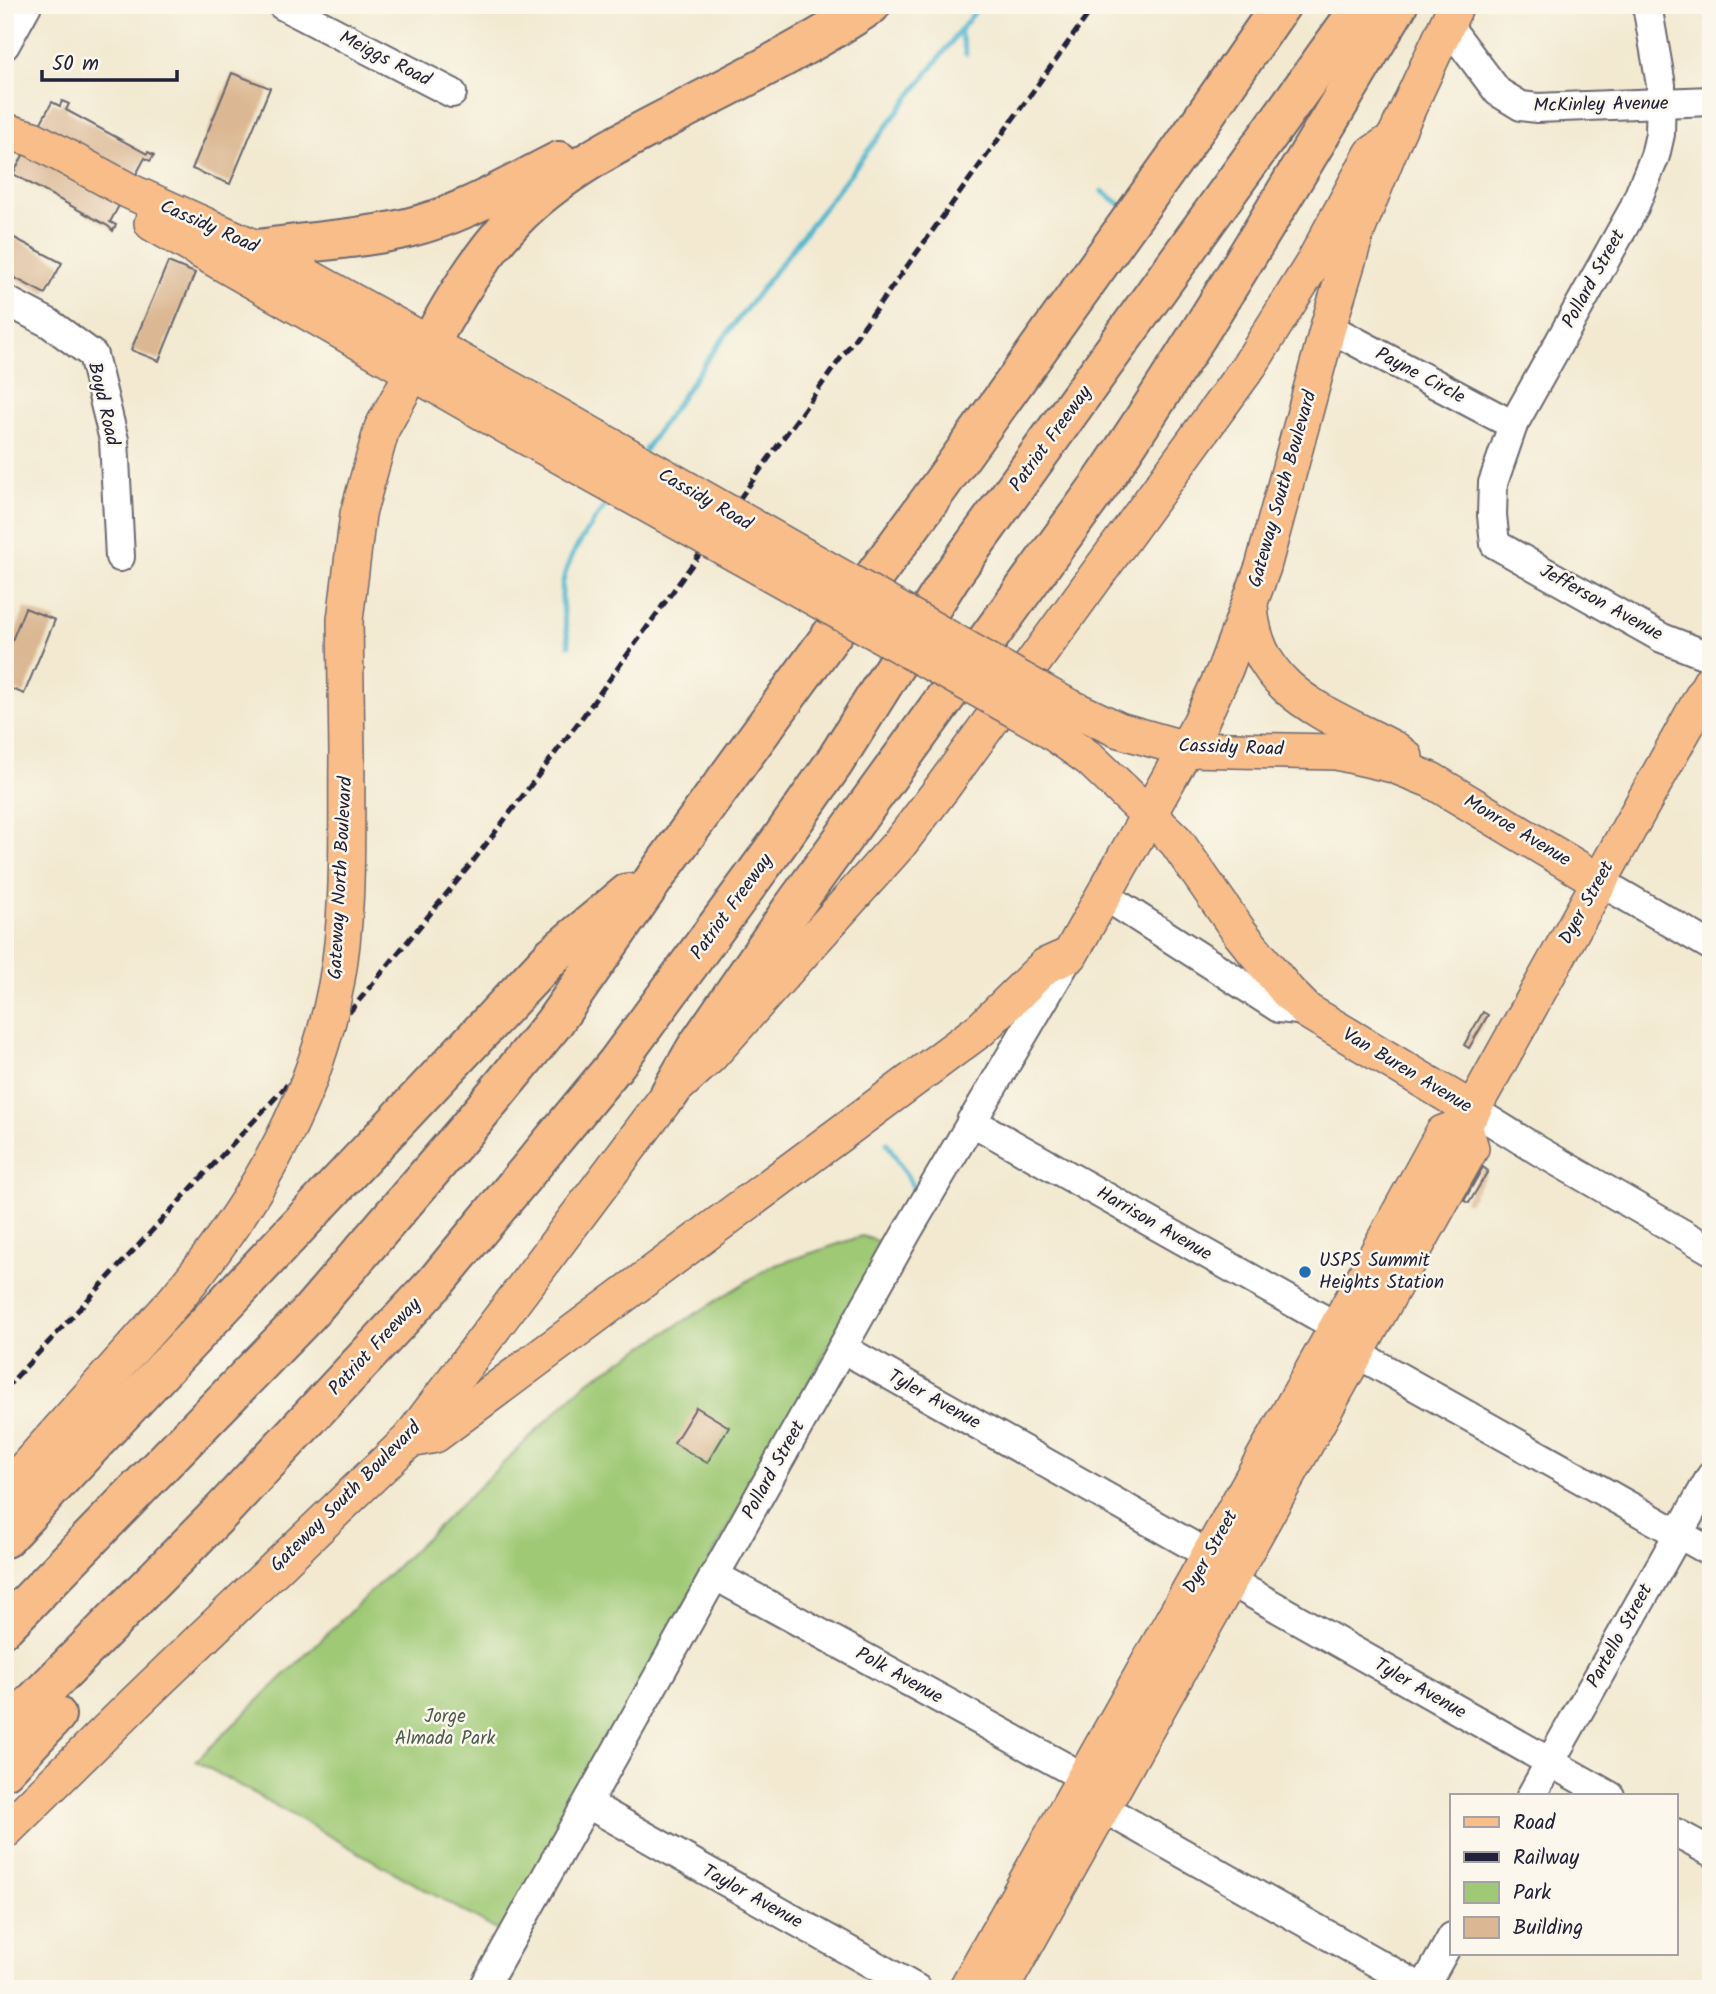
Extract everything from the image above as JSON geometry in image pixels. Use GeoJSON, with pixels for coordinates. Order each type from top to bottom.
{"type":"FeatureCollection","features":[{"type":"Feature","properties":{"kind":"highway"},"geometry":{"type":"LineString","coordinates":[[421,358],[465,281],[516,219],[567,177],[642,131],[776,61],[871,5]]}},
{"type":"Feature","properties":{"kind":"highway"},"geometry":{"type":"LineString","coordinates":[[5,1626],[300,1322],[554,1024],[666,862],[1183,147],[1280,5]]}},
{"type":"Feature","properties":{"kind":"highway","name":"Patriot Freeway"},"geometry":{"type":"LineString","coordinates":[[5,1731],[222,1511],[435,1283],[616,1064],[826,775],[950,578],[1362,5]]}},
{"type":"Feature","properties":{"kind":"highway"},"geometry":{"type":"LineString","coordinates":[[670,1093],[696,1048],[792,910],[1138,429],[1258,238],[1398,5]]}},
{"type":"Feature","properties":{"kind":"highway"},"geometry":{"type":"LineString","coordinates":[[258,249],[388,232],[429,222],[495,195],[594,143],[642,131]]}},
{"type":"Feature","properties":{"kind":"highway"},"geometry":{"type":"LineString","coordinates":[[5,1538],[553,955],[666,862]]}},
{"type":"Feature","properties":{"kind":"highway"},"geometry":{"type":"LineString","coordinates":[[5,1770],[209,1549],[222,1511]]}},
{"type":"Feature","properties":{"kind":"main road","name":"Gateway South Boulevard"},"geometry":{"type":"LineString","coordinates":[[1070,955],[1186,749],[1225,669],[1250,604],[1279,508],[1357,231],[1394,139],[1451,14]]}},
{"type":"Feature","properties":{"kind":"main road","name":"Cassidy Road"},"geometry":{"type":"LineString","coordinates":[[5,131],[33,139],[129,191],[258,249],[421,358],[510,428],[1053,715],[1186,749],[1336,752],[1376,760],[1431,780]]}},
{"type":"Feature","properties":{"kind":"main road","name":"Gateway South Boulevard"},"geometry":{"type":"LineString","coordinates":[[5,1832],[138,1700],[409,1440],[670,1093],[709,1057],[892,852],[942,788],[1251,363],[1312,265],[1372,154],[1394,139]]}},
{"type":"Feature","properties":{"kind":"main road","name":"Cassidy Road"},"geometry":{"type":"LineString","coordinates":[[5,141],[345,332],[527,398],[1053,715],[1090,759],[1176,841],[1250,946],[1307,1011]]}},
{"type":"Feature","properties":{"kind":"main road"},"geometry":{"type":"LineString","coordinates":[[345,332],[371,366],[379,386],[384,408],[382,428]]}},
{"type":"Feature","properties":{"kind":"main road","name":"Gateway North Boulevard"},"geometry":{"type":"LineString","coordinates":[[5,1490],[165,1312],[212,1254],[261,1180],[293,1120],[312,1073],[334,996],[341,951],[346,845],[344,647],[350,567],[358,514],[382,428],[421,358]]}},
{"type":"Feature","properties":{"kind":"main road"},"geometry":{"type":"LineString","coordinates":[[1250,604],[1254,638],[1275,675],[1287,688],[1305,702],[1396,750],[1431,780]]}},
{"type":"Feature","properties":{"kind":"main road","name":"Dyer Street"},"geometry":{"type":"LineString","coordinates":[[982,1984],[1085,1778],[1220,1568],[1222,1569],[1224,1556],[1259,1493],[1277,1453],[1278,1433],[1347,1340],[1471,1148],[1468,1117],[1711,681]]}},
{"type":"Feature","properties":{"kind":"main road","name":"Monroe Avenue"},"geometry":{"type":"LineString","coordinates":[[1431,780],[1599,881]]}},
{"type":"Feature","properties":{"kind":"main road"},"geometry":{"type":"LineString","coordinates":[[409,1440],[435,1435],[934,1065],[1001,1011],[1045,966],[1070,955]]}},
{"type":"Feature","properties":{"kind":"main road","name":"Van Buren Avenue"},"geometry":{"type":"LineString","coordinates":[[1307,1011],[1468,1117]]}},
{"type":"Feature","properties":{"kind":"main road","name":"Dyer Street"},"geometry":{"type":"LineString","coordinates":[[982,1984],[1067,1869],[1103,1808],[1220,1568],[1347,1340]]}},
{"type":"Feature","properties":{"kind":"main road"},"geometry":{"type":"LineString","coordinates":[[1067,1869],[1066,1856],[1070,1840],[1094,1797],[1094,1786],[1085,1778]]}},
{"type":"Feature","properties":{"kind":"street"},"geometry":{"type":"LineString","coordinates":[[5,44],[27,5]]}},
{"type":"Feature","properties":{"kind":"street","name":"Meiggs Road"},"geometry":{"type":"LineString","coordinates":[[282,5],[452,93]]}},
{"type":"Feature","properties":{"kind":"street","name":"Pollard Street"},"geometry":{"type":"LineString","coordinates":[[1495,544],[1493,483],[1502,451],[1513,425],[1645,186],[1656,156],[1661,103],[1659,62],[1647,5]]}},
{"type":"Feature","properties":{"kind":"street","name":"McKinley Avenue"},"geometry":{"type":"LineString","coordinates":[[1451,14],[1498,92],[1521,106],[1537,108],[1711,102]]}},
{"type":"Feature","properties":{"kind":"street","name":"Boyd Road"},"geometry":{"type":"LineString","coordinates":[[5,300],[49,323],[93,355],[114,440],[120,557]]}},
{"type":"Feature","properties":{"kind":"street","name":"Payne Circle"},"geometry":{"type":"LineString","coordinates":[[1328,327],[1513,425]]}},
{"type":"Feature","properties":{"kind":"street","name":"Jefferson Avenue"},"geometry":{"type":"LineString","coordinates":[[1495,544],[1662,638],[1711,657]]}},
{"type":"Feature","properties":{"kind":"street","name":"Monroe Avenue"},"geometry":{"type":"LineString","coordinates":[[1599,881],[1711,946]]}},
{"type":"Feature","properties":{"kind":"street","name":"Van Buren Avenue"},"geometry":{"type":"LineString","coordinates":[[1105,896],[1279,1008],[1307,1011]]}},
{"type":"Feature","properties":{"kind":"street","name":"Pollard Street"},"geometry":{"type":"LineString","coordinates":[[482,1989],[971,1121],[1070,955]]}},
{"type":"Feature","properties":{"kind":"street","name":"Van Buren Avenue"},"geometry":{"type":"LineString","coordinates":[[1468,1117],[1539,1151],[1711,1250]]}},
{"type":"Feature","properties":{"kind":"street","name":"Harrison Avenue"},"geometry":{"type":"LineString","coordinates":[[971,1121],[1711,1552]]}},
{"type":"Feature","properties":{"kind":"street","name":"Tyler Avenue"},"geometry":{"type":"LineString","coordinates":[[842,1348],[1606,1794]]}},
{"type":"Feature","properties":{"kind":"street","name":"Partello Street"},"geometry":{"type":"LineString","coordinates":[[1532,1794],[1711,1476]]}},
{"type":"Feature","properties":{"kind":"street","name":"Polk Avenue"},"geometry":{"type":"LineString","coordinates":[[714,1575],[1085,1778]]}},
{"type":"Feature","properties":{"kind":"street","name":"Taylor Avenue"},"geometry":{"type":"LineString","coordinates":[[588,1804],[917,1989]]}},
{"type":"Feature","properties":{"kind":"street"},"geometry":{"type":"LineString","coordinates":[[1103,1808],[1423,1989],[1450,1941]]}},
{"type":"Feature","properties":{"kind":"street"},"geometry":{"type":"LineString","coordinates":[[1678,1834],[1711,1852]]}},
{"type":"Feature","properties":{"kind":"green space","name":"Jorge Almada Park"},"geometry":{"type":"Polygon","coordinates":[[[862,1236],[886,1244],[502,1933],[196,1761],[587,1382],[770,1267],[862,1236]]]}},
{"type":"Feature","properties":{"kind":"building"},"geometry":{"type":"Polygon","coordinates":[[[232,73],[270,88],[230,184],[192,169],[232,73]]]}},
{"type":"Feature","properties":{"kind":"building"},"geometry":{"type":"Polygon","coordinates":[[[62,101],[69,104],[66,110],[147,154],[148,152],[154,155],[150,161],[145,158],[110,222],[116,225],[113,231],[13,174],[52,102],[60,106],[62,101]]]}},
{"type":"Feature","properties":{"kind":"building"},"geometry":{"type":"Polygon","coordinates":[[[5,233],[62,263],[45,294],[5,273],[5,233]]]}},
{"type":"Feature","properties":{"kind":"building"},"geometry":{"type":"Polygon","coordinates":[[[168,262],[195,273],[159,361],[131,350],[168,262]]]}},
{"type":"Feature","properties":{"kind":"building"},"geometry":{"type":"Polygon","coordinates":[[[25,608],[55,620],[24,694],[5,686],[5,658],[25,608]]]}},
{"type":"Feature","properties":{"kind":"building"},"geometry":{"type":"Polygon","coordinates":[[[1483,1012],[1488,1015],[1469,1048],[1464,1045],[1483,1012]]]}},
{"type":"Feature","properties":{"kind":"building"},"geometry":{"type":"Polygon","coordinates":[[[1483,1167],[1488,1171],[1469,1203],[1464,1201],[1483,1167]]]}},
{"type":"Feature","properties":{"kind":"building"},"geometry":{"type":"Polygon","coordinates":[[[696,1407],[729,1427],[707,1463],[674,1443],[696,1407]]]}},
{"type":"Feature","properties":{"kind":"waterway"},"geometry":{"type":"LineString","coordinates":[[645,450],[709,357],[980,5]]}},
{"type":"Feature","properties":{"kind":"waterway"},"geometry":{"type":"LineString","coordinates":[[960,30],[966,54]]}},
{"type":"Feature","properties":{"kind":"waterway"},"geometry":{"type":"LineString","coordinates":[[1102,191],[1124,207]]}},
{"type":"Feature","properties":{"kind":"waterway"},"geometry":{"type":"LineString","coordinates":[[569,645],[562,602],[566,570],[587,531],[611,498]]}},
{"type":"Feature","properties":{"kind":"waterway"},"geometry":{"type":"LineString","coordinates":[[887,1143],[915,1190]]}},
{"type":"Feature","properties":{"kind":"railway"},"geometry":{"type":"LineString","coordinates":[[5,1389],[277,1096],[471,864],[581,719],[1095,5]]}},
{"type":"Feature","properties":{"kind":"place","name":"USPS Summit Heights Station"},"geometry":{"type":"Point","coordinates":[1305,1272]}}]}
